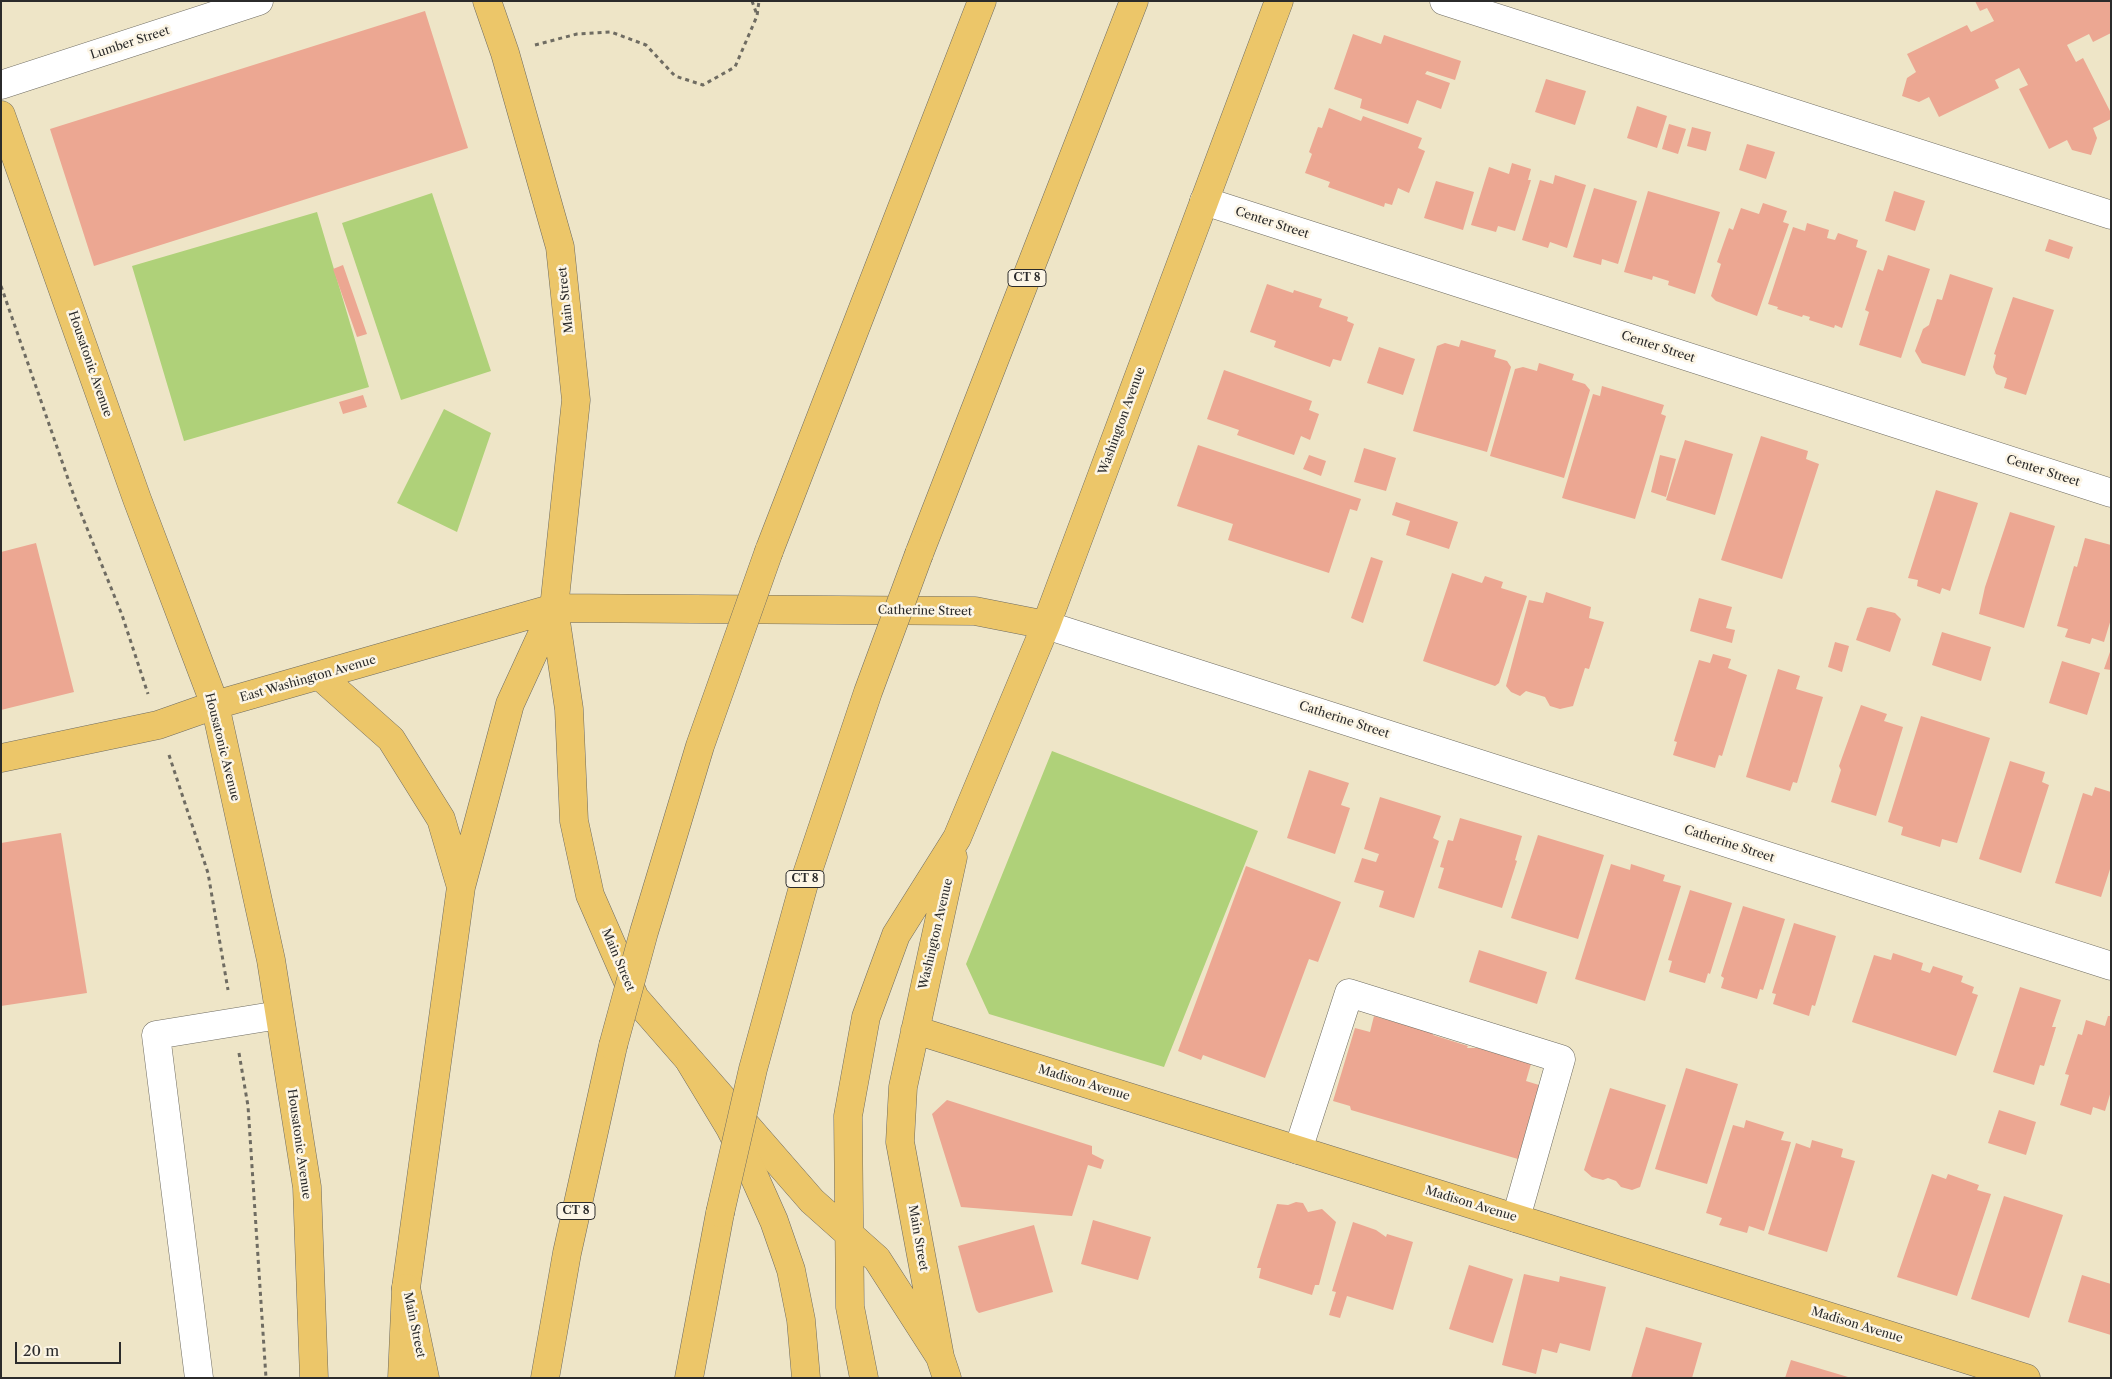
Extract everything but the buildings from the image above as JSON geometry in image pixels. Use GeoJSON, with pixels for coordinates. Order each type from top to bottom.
{"type":"FeatureCollection","features":[{"type":"Feature","properties":{"kind":"main road","name":"Main Street"},"geometry":{"type":"LineString","coordinates":[[487,1],[505,53],[560,247],[576,400],[554,608],[569,709],[574,821],[590,895],[635,998],[812,1201],[877,1259],[943,1367]]}},
{"type":"Feature","properties":{"kind":"main road","name":"CT 8"},"geometry":{"type":"LineString","coordinates":[[545,1378],[567,1253],[614,1046],[644,932],[703,737],[769,551],[982,1]]}},
{"type":"Feature","properties":{"kind":"main road","name":"CT 8"},"geometry":{"type":"LineString","coordinates":[[689,1378],[720,1213],[753,1069],[805,880],[868,692],[919,554],[1134,1]]}},
{"type":"Feature","properties":{"kind":"main road","name":"Washington Avenue"},"geometry":{"type":"LineString","coordinates":[[849,1234],[848,1116],[866,1018],[896,935],[957,838],[1046,625],[1279,1]]}},
{"type":"Feature","properties":{"kind":"main road","name":"Housatonic Avenue"},"geometry":{"type":"LineString","coordinates":[[1,115],[137,499],[214,706],[271,960],[307,1187],[314,1378]]}},
{"type":"Feature","properties":{"kind":"main road","name":"Main Street"},"geometry":{"type":"LineString","coordinates":[[425,1378],[406,1288],[461,887],[510,704],[554,608]]}},
{"type":"Feature","properties":{"kind":"main road","name":"Catherine Street"},"geometry":{"type":"LineString","coordinates":[[554,608],[975,611],[1046,625]]}},
{"type":"Feature","properties":{"kind":"main road","name":"East Washington Avenue"},"geometry":{"type":"LineString","coordinates":[[1,758],[158,725],[214,706],[554,608]]}},
{"type":"Feature","properties":{"kind":"main road","name":"Main Street"},"geometry":{"type":"LineString","coordinates":[[320,676],[391,739],[441,819],[461,887]]}},
{"type":"Feature","properties":{"kind":"main road","name":"Washington Avenue"},"geometry":{"type":"LineString","coordinates":[[915,1030],[957,838]]}},
{"type":"Feature","properties":{"kind":"main road","name":"Main Street"},"geometry":{"type":"LineString","coordinates":[[915,1030],[903,1087],[900,1142],[943,1367]]}},
{"type":"Feature","properties":{"kind":"main road","name":"Madison Avenue"},"geometry":{"type":"LineString","coordinates":[[915,1030],[2026,1378]]}},
{"type":"Feature","properties":{"kind":"main road"},"geometry":{"type":"LineString","coordinates":[[690,1062],[730,1128],[774,1221],[791,1270],[801,1320],[806,1378]]}},
{"type":"Feature","properties":{"kind":"main road"},"geometry":{"type":"LineString","coordinates":[[849,1234],[850,1306],[864,1378]]}},
{"type":"Feature","properties":{"kind":"main road"},"geometry":{"type":"LineString","coordinates":[[402,1378],[406,1288]]}},
{"type":"Feature","properties":{"kind":"street","name":"Lumber Street"},"geometry":{"type":"LineString","coordinates":[[1,85],[259,1]]}},
{"type":"Feature","properties":{"kind":"street"},"geometry":{"type":"LineString","coordinates":[[1444,1],[2111,215]]}},
{"type":"Feature","properties":{"kind":"street","name":"Center Street"},"geometry":{"type":"LineString","coordinates":[[1204,201],[2111,493]]}},
{"type":"Feature","properties":{"kind":"street","name":"Catherine Street"},"geometry":{"type":"LineString","coordinates":[[1046,625],[2111,966]]}},
{"type":"Feature","properties":{"kind":"street"},"geometry":{"type":"LineString","coordinates":[[1298,1150],[1349,993],[1478,1033],[1561,1059],[1516,1218]]}},
{"type":"Feature","properties":{"kind":"street"},"geometry":{"type":"LineString","coordinates":[[199,1378],[156,1035],[279,1015]]}},
{"type":"Feature","properties":{"kind":"path"},"geometry":{"type":"LineString","coordinates":[[752,1],[757,16]]}},
{"type":"Feature","properties":{"kind":"path"},"geometry":{"type":"LineString","coordinates":[[505,53],[577,34],[611,32],[646,45],[675,76],[703,86],[735,66],[757,16],[759,1]]}},
{"type":"Feature","properties":{"kind":"path"},"geometry":{"type":"LineString","coordinates":[[1,286],[74,496],[122,615],[208,872],[248,1106],[266,1378]]}},
{"type":"Feature","properties":{"kind":"green space"},"geometry":{"type":"Polygon","coordinates":[[[432,193],[491,371],[401,400],[342,223],[432,193]]]}},
{"type":"Feature","properties":{"kind":"green space"},"geometry":{"type":"Polygon","coordinates":[[[317,212],[369,387],[184,441],[132,266],[317,212]]]}},
{"type":"Feature","properties":{"kind":"green space"},"geometry":{"type":"Polygon","coordinates":[[[444,409],[491,433],[457,532],[397,503],[444,409]]]}},
{"type":"Feature","properties":{"kind":"green space"},"geometry":{"type":"Polygon","coordinates":[[[1052,751],[1258,831],[1164,1067],[989,1014],[966,964],[1052,751]]]}}]}
